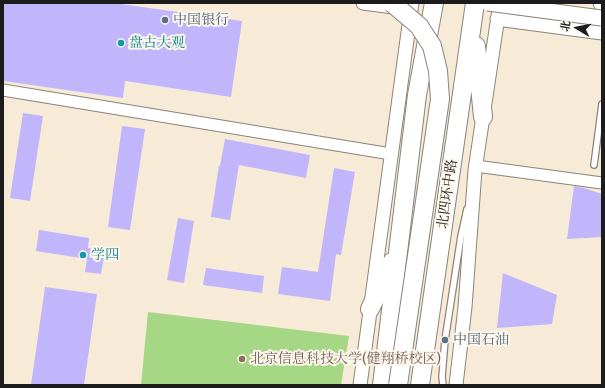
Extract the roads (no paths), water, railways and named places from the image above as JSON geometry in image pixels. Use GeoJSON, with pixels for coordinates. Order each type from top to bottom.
{"type":"FeatureCollection","features":[{"type":"Feature","properties":{"kind":"highway"},"geometry":{"type":"LineString","coordinates":[[392,3],[419,26],[432,46],[438,71],[440,99],[398,385]]}},
{"type":"Feature","properties":{"kind":"highway"},"geometry":{"type":"LineString","coordinates":[[382,385],[417,95],[434,3]]}},
{"type":"Feature","properties":{"kind":"highway"},"geometry":{"type":"LineString","coordinates":[[474,9],[483,117]]}},
{"type":"Feature","properties":{"kind":"highway","name":"北四环中路"},"geometry":{"type":"LineString","coordinates":[[420,385],[474,9]]}},
{"type":"Feature","properties":{"kind":"highway"},"geometry":{"type":"LineString","coordinates":[[370,309],[399,246]]}},
{"type":"Feature","properties":{"kind":"main road"},"geometry":{"type":"LineString","coordinates":[[488,3],[602,23]]}},
{"type":"Feature","properties":{"kind":"street"},"geometry":{"type":"LineString","coordinates":[[360,385],[411,6],[363,3]]}},
{"type":"Feature","properties":{"kind":"street","name":"北四环中路"},"geometry":{"type":"LineString","coordinates":[[456,385],[465,307],[476,168],[500,3]]}},
{"type":"Feature","properties":{"kind":"street"},"geometry":{"type":"LineString","coordinates":[[548,26],[551,3]]}},
{"type":"Feature","properties":{"kind":"street"},"geometry":{"type":"LineString","coordinates":[[497,19],[548,26],[602,23]]}},
{"type":"Feature","properties":{"kind":"street"},"geometry":{"type":"LineString","coordinates":[[3,90],[391,154]]}},
{"type":"Feature","properties":{"kind":"street"},"geometry":{"type":"LineString","coordinates":[[476,168],[602,183]]}},
{"type":"Feature","properties":{"kind":"lane"},"geometry":{"type":"LineString","coordinates":[[594,165],[602,104]]}},
{"type":"Feature","properties":{"kind":"lane"},"geometry":{"type":"LineString","coordinates":[[443,385],[442,377],[445,340],[461,236],[476,168]]}},
{"type":"Feature","properties":{"kind":"place","name":"中国银行"},"geometry":{"type":"Point","coordinates":[165,20]}},
{"type":"Feature","properties":{"kind":"place","name":"盘古大观"},"geometry":{"type":"Point","coordinates":[121,43]}},
{"type":"Feature","properties":{"kind":"place","name":"学四"},"geometry":{"type":"Point","coordinates":[83,255]}},
{"type":"Feature","properties":{"kind":"place","name":"中国石油"},"geometry":{"type":"Point","coordinates":[445,340]}},
{"type":"Feature","properties":{"kind":"place","name":"北京信息科技大学(健翔桥校区)"},"geometry":{"type":"Point","coordinates":[242,359]}}]}
